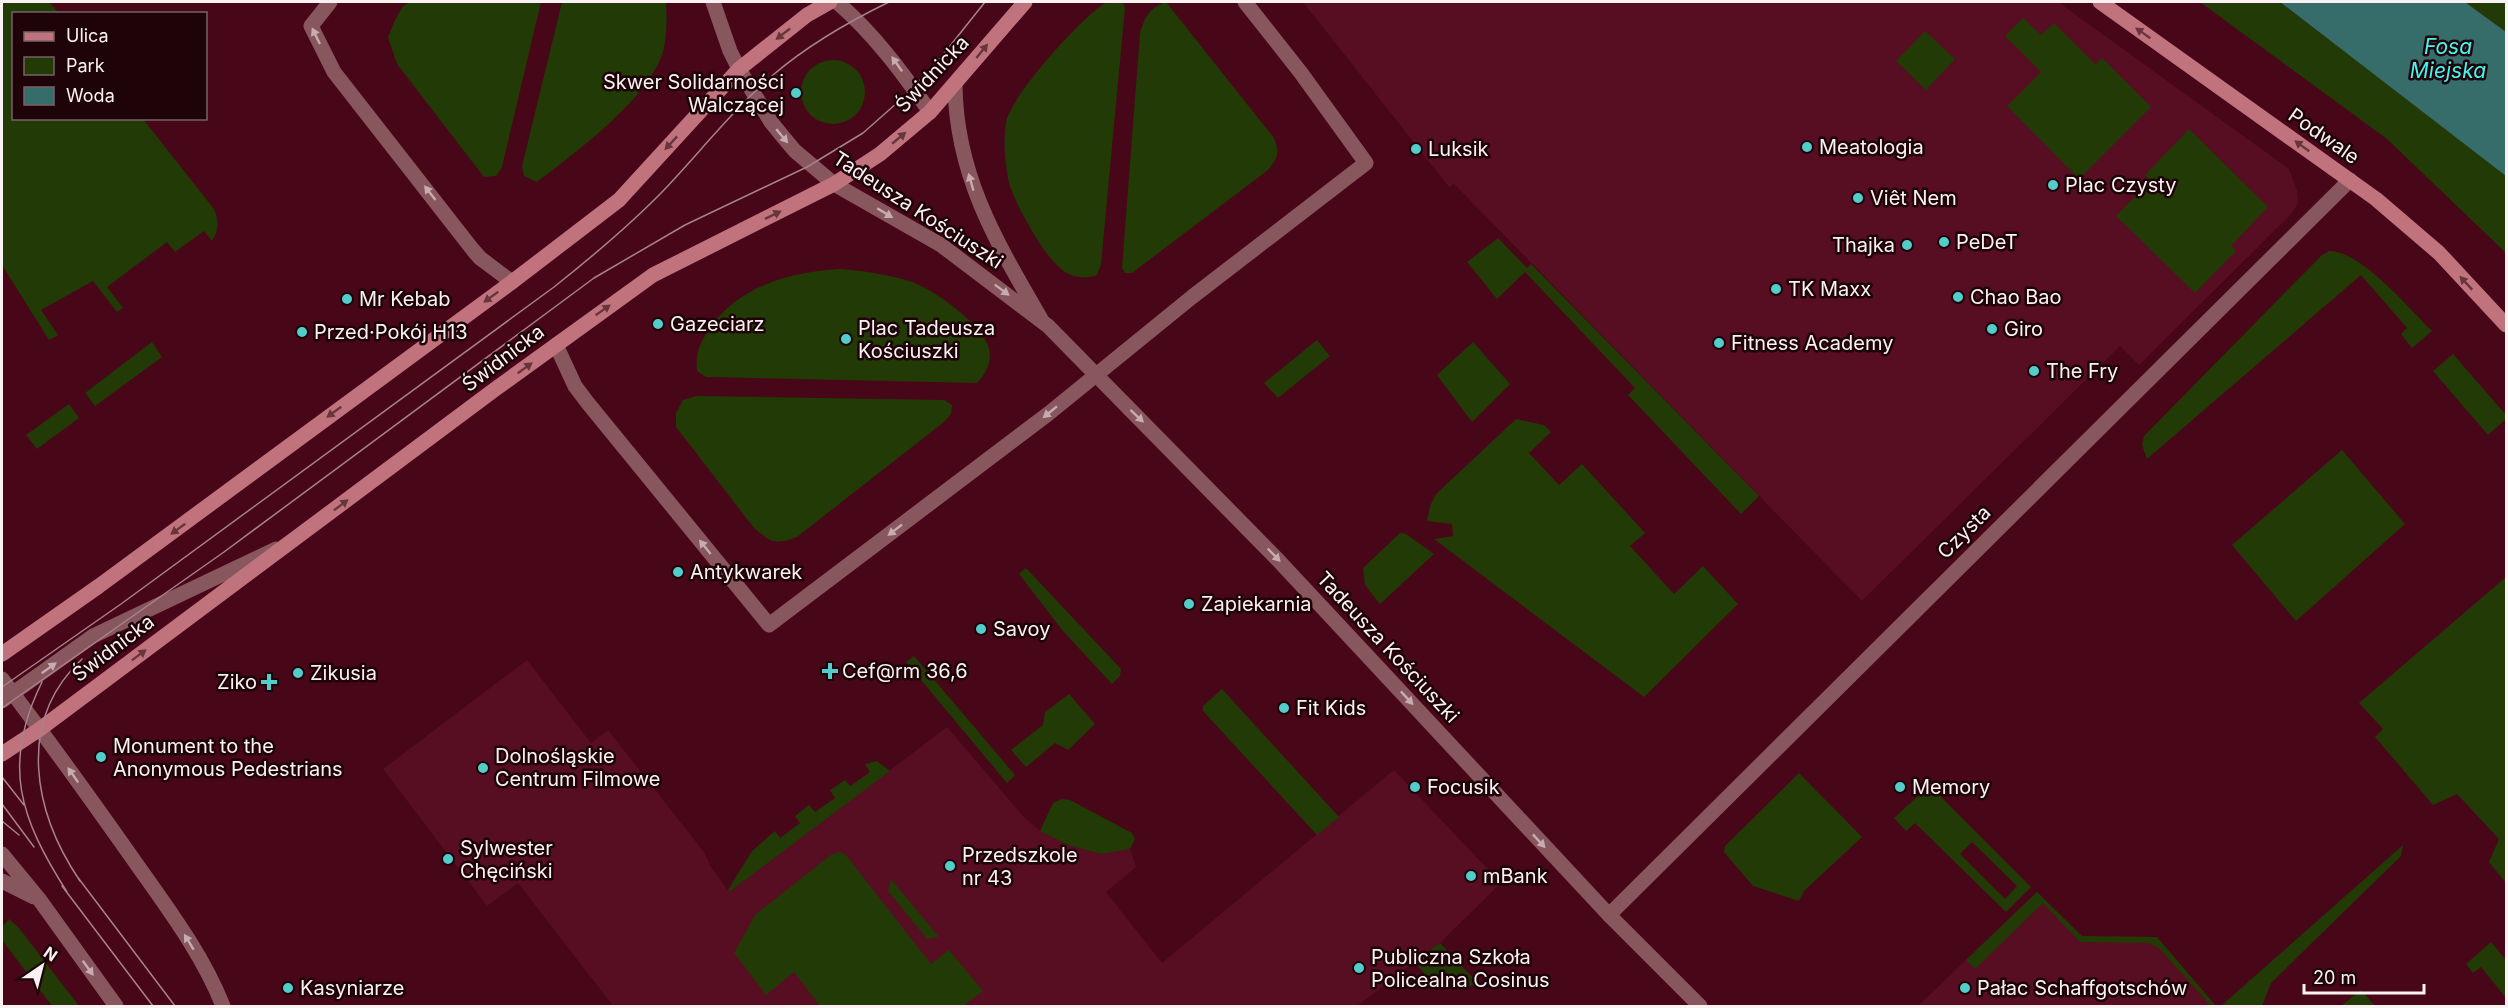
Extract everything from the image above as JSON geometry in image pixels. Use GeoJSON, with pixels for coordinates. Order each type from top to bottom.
{"type":"FeatureCollection","features":[{"type":"Feature","properties":{"kind":"main road"},"geometry":{"type":"LineString","coordinates":[[2,654],[43,628],[512,282],[619,200],[739,69],[807,15],[830,2]]}},
{"type":"Feature","properties":{"kind":"main road","name":"Świdnicka"},"geometry":{"type":"LineString","coordinates":[[2,754],[40,729],[653,275],[834,184],[880,154],[930,112],[1025,2]]}},
{"type":"Feature","properties":{"kind":"main road","name":"Podwale"},"geometry":{"type":"LineString","coordinates":[[2100,2],[2376,199],[2439,253],[2506,325]]}},
{"type":"Feature","properties":{"kind":"street"},"geometry":{"type":"LineString","coordinates":[[330,2],[311,26],[334,72],[473,250],[512,282]]}},
{"type":"Feature","properties":{"kind":"street","name":"Tadeusza Kościuszki"},"geometry":{"type":"LineString","coordinates":[[713,2],[730,51],[739,69],[771,122],[795,151],[834,184],[941,245],[1041,319],[1278,560],[1609,915],[1700,1006]]}},
{"type":"Feature","properties":{"kind":"street"},"geometry":{"type":"LineString","coordinates":[[837,2],[866,28],[891,56],[930,112]]}},
{"type":"Feature","properties":{"kind":"street"},"geometry":{"type":"LineString","coordinates":[[556,345],[575,386],[587,402],[769,625],[1048,414],[1192,297],[1366,163],[1245,2]]}},
{"type":"Feature","properties":{"kind":"street","name":"Tadeusza Kościuszki"},"geometry":{"type":"LineString","coordinates":[[955,85],[955,111],[975,194],[1005,258],[1041,319]]}},
{"type":"Feature","properties":{"kind":"street","name":"Czysta"},"geometry":{"type":"LineString","coordinates":[[1609,915],[2350,180]]}},
{"type":"Feature","properties":{"kind":"street"},"geometry":{"type":"LineString","coordinates":[[7,698],[93,636],[294,540]]}},
{"type":"Feature","properties":{"kind":"street"},"geometry":{"type":"LineString","coordinates":[[2,679],[7,698],[40,729],[178,924],[211,979],[223,1006]]}},
{"type":"Feature","properties":{"kind":"street"},"geometry":{"type":"LineString","coordinates":[[2,854],[39,899],[116,1006]]}},
{"type":"Feature","properties":{"kind":"street"},"geometry":{"type":"LineString","coordinates":[[2,881],[39,899]]}},
{"type":"Feature","properties":{"kind":"shaded area"},"geometry":{"type":"Polygon","coordinates":[[[1303,2],[2058,2],[2289,169],[2297,191],[2298,203],[2292,213],[2139,365],[2120,346],[1862,601],[1454,184],[1449,187],[1303,2]]]}},
{"type":"Feature","properties":{"kind":"shaded area"},"geometry":{"type":"Polygon","coordinates":[[[527,660],[591,743],[608,730],[704,852],[711,867],[729,892],[947,727],[1024,817],[1040,831],[1068,845],[1101,854],[1130,849],[1136,867],[1106,892],[1162,963],[1394,770],[1501,883],[1440,943],[1357,1006],[613,1006],[518,883],[487,906],[383,769],[527,660]]]}},
{"type":"Feature","properties":{"kind":"shaded area"},"geometry":{"type":"Polygon","coordinates":[[[2037,892],[2082,936],[2157,937],[2216,1006],[1918,1006],[2037,892]]]}},
{"type":"Feature","properties":{"kind":"green space"},"geometry":{"type":"Polygon","coordinates":[[[2,2],[49,2],[58,12],[12,12],[12,120],[144,120],[214,209],[217,229],[212,241],[204,231],[175,252],[167,242],[107,287],[123,308],[117,312],[93,281],[41,310],[58,335],[49,340],[2,265],[2,2]]]}},
{"type":"Feature","properties":{"kind":"green space"},"geometry":{"type":"Polygon","coordinates":[[[410,2],[541,2],[502,167],[496,176],[484,177],[397,64],[388,37],[403,6],[410,2]]]}},
{"type":"Feature","properties":{"kind":"green space"},"geometry":{"type":"Polygon","coordinates":[[[562,2],[666,2],[665,42],[657,66],[629,104],[591,140],[537,182],[524,176],[522,166],[562,2]]]}},
{"type":"Feature","properties":{"kind":"green space"},"geometry":{"type":"Polygon","coordinates":[[[1107,2],[1123,2],[1125,8],[1101,264],[1097,275],[1082,277],[1071,275],[1059,267],[1042,247],[1026,220],[1008,179],[1005,130],[1011,110],[1034,76],[1066,38],[1107,2]]]}},
{"type":"Feature","properties":{"kind":"green space"},"geometry":{"type":"Polygon","coordinates":[[[1166,2],[1274,138],[1277,155],[1268,170],[1132,273],[1125,273],[1122,268],[1140,33],[1148,14],[1155,7],[1166,2]]]}},
{"type":"Feature","properties":{"kind":"green space"},"geometry":{"type":"Polygon","coordinates":[[[2200,2],[2280,2],[2496,167],[2506,176],[2506,253],[2387,139],[2200,2]]]}},
{"type":"Feature","properties":{"kind":"green space"},"geometry":{"type":"Polygon","coordinates":[[[2465,2],[2506,2],[2506,32],[2465,2]]]}},
{"type":"Feature","properties":{"kind":"green space"},"geometry":{"type":"Polygon","coordinates":[[[2023,18],[2041,35],[2054,23],[2095,64],[2102,58],[2151,107],[2079,179],[2007,106],[2041,72],[2005,36],[2023,18]]]}},
{"type":"Feature","properties":{"kind":"green space"},"geometry":{"type":"Polygon","coordinates":[[[1925,31],[1955,59],[1926,90],[1896,61],[1925,31]]]}},
{"type":"Feature","properties":{"kind":"green space"},"geometry":{"type":"Polygon","coordinates":[[[833,60],[856,69],[865,92],[856,115],[833,124],[810,115],[801,92],[810,69],[833,60]]]}},
{"type":"Feature","properties":{"kind":"green space"},"geometry":{"type":"Polygon","coordinates":[[[2189,129],[2268,207],[2231,246],[2236,251],[2195,293],[2116,216],[2150,181],[2145,175],[2189,129]]]}},
{"type":"Feature","properties":{"kind":"green space"},"geometry":{"type":"Polygon","coordinates":[[[1498,238],[1527,268],[1531,264],[1759,496],[1741,514],[1628,395],[1635,388],[1525,272],[1497,299],[1467,262],[1498,238]]]}},
{"type":"Feature","properties":{"kind":"green space"},"geometry":{"type":"Polygon","coordinates":[[[2329,251],[2342,253],[2370,270],[2432,331],[2412,348],[2401,334],[2407,328],[2361,275],[2147,459],[2142,445],[2144,436],[2321,256],[2329,251]]]}},
{"type":"Feature","properties":{"kind":"green space"},"geometry":{"type":"Polygon","coordinates":[[[840,269],[875,273],[909,281],[930,291],[954,307],[975,326],[988,345],[989,361],[981,379],[977,383],[706,377],[697,371],[698,353],[703,338],[722,313],[736,301],[768,283],[803,273],[840,269]]]}},
{"type":"Feature","properties":{"kind":"green space"},"geometry":{"type":"Polygon","coordinates":[[[1317,340],[1330,356],[1278,398],[1264,383],[1317,340]]]}},
{"type":"Feature","properties":{"kind":"green space"},"geometry":{"type":"Polygon","coordinates":[[[152,342],[162,357],[95,406],[85,393],[152,342]]]}},
{"type":"Feature","properties":{"kind":"green space"},"geometry":{"type":"Polygon","coordinates":[[[1473,342],[1510,384],[1472,422],[1437,375],[1473,342]]]}},
{"type":"Feature","properties":{"kind":"green space"},"geometry":{"type":"Polygon","coordinates":[[[2453,354],[2506,415],[2506,419],[2488,435],[2433,371],[2453,354]]]}},
{"type":"Feature","properties":{"kind":"green space"},"geometry":{"type":"Polygon","coordinates":[[[696,396],[944,400],[952,405],[951,414],[944,422],[797,537],[778,542],[770,540],[754,528],[676,427],[676,413],[683,400],[696,396]]]}},
{"type":"Feature","properties":{"kind":"green space"},"geometry":{"type":"Polygon","coordinates":[[[69,404],[79,418],[37,449],[26,435],[69,404]]]}},
{"type":"Feature","properties":{"kind":"green space"},"geometry":{"type":"Polygon","coordinates":[[[1516,419],[1544,425],[1551,432],[1529,453],[1559,485],[1582,464],[1645,533],[1630,546],[1674,594],[1703,566],[1738,604],[1644,697],[1434,539],[1453,536],[1452,524],[1427,521],[1430,506],[1436,494],[1516,419]]]}},
{"type":"Feature","properties":{"kind":"green space"},"geometry":{"type":"Polygon","coordinates":[[[2342,450],[2405,524],[2296,621],[2232,545],[2342,450]]]}},
{"type":"Feature","properties":{"kind":"green space"},"geometry":{"type":"Polygon","coordinates":[[[1400,533],[1406,534],[1434,554],[1380,604],[1365,585],[1363,568],[1400,533]]]}},
{"type":"Feature","properties":{"kind":"green space"},"geometry":{"type":"Polygon","coordinates":[[[1026,568],[1121,669],[1120,676],[1112,684],[1063,631],[1019,574],[1026,568]]]}},
{"type":"Feature","properties":{"kind":"green space"},"geometry":{"type":"Polygon","coordinates":[[[2506,577],[2506,883],[2489,862],[2499,839],[2457,794],[2433,805],[2375,737],[2383,729],[2359,703],[2506,577]]]}},
{"type":"Feature","properties":{"kind":"green space"},"geometry":{"type":"Polygon","coordinates":[[[914,656],[1015,775],[1007,783],[906,662],[914,656]]]}},
{"type":"Feature","properties":{"kind":"green space"},"geometry":{"type":"Polygon","coordinates":[[[1222,689],[1339,817],[1317,835],[1203,711],[1203,706],[1222,689]]]}},
{"type":"Feature","properties":{"kind":"green space"},"geometry":{"type":"Polygon","coordinates":[[[1069,694],[1095,724],[1068,750],[1055,743],[1026,767],[1011,750],[1043,725],[1045,712],[1069,694]]]}},
{"type":"Feature","properties":{"kind":"green space"},"geometry":{"type":"Polygon","coordinates":[[[877,761],[890,771],[729,892],[728,890],[752,851],[775,831],[780,838],[800,823],[795,816],[809,805],[815,812],[835,798],[830,790],[845,780],[850,786],[870,772],[865,764],[877,761]]]}},
{"type":"Feature","properties":{"kind":"green space"},"geometry":{"type":"Polygon","coordinates":[[[1799,773],[1862,837],[1804,891],[1799,901],[1753,886],[1724,852],[1725,846],[1799,773]]]}},
{"type":"Feature","properties":{"kind":"green space"},"geometry":{"type":"Polygon","coordinates":[[[1931,784],[1942,795],[1941,797],[2031,887],[2006,912],[1915,823],[1906,831],[1894,818],[1931,784]],[[1972,842],[1960,854],[2005,899],[2017,886],[1972,842]]]}},
{"type":"Feature","properties":{"kind":"green space"},"geometry":{"type":"Polygon","coordinates":[[[1062,799],[1070,800],[1132,833],[1135,839],[1130,849],[1101,854],[1068,845],[1040,831],[1053,803],[1062,799]]]}},
{"type":"Feature","properties":{"kind":"green space"},"geometry":{"type":"Polygon","coordinates":[[[2403,845],[2401,856],[2271,983],[2262,1006],[2221,1006],[2403,845]]]}},
{"type":"Feature","properties":{"kind":"green space"},"geometry":{"type":"Polygon","coordinates":[[[839,852],[845,854],[931,964],[949,950],[983,991],[963,1006],[820,1006],[794,972],[766,995],[734,953],[755,915],[832,854],[839,852]]]}},
{"type":"Feature","properties":{"kind":"green space"},"geometry":{"type":"Polygon","coordinates":[[[891,879],[939,937],[927,939],[888,891],[891,879]]]}},
{"type":"Feature","properties":{"kind":"green space"},"geometry":{"type":"Polygon","coordinates":[[[2037,892],[2082,936],[2157,937],[2216,1006],[2211,1006],[2160,949],[2150,943],[2080,942],[2043,903],[1975,969],[1966,960],[2037,892]]]}},
{"type":"Feature","properties":{"kind":"green space"},"geometry":{"type":"Polygon","coordinates":[[[9,919],[19,928],[79,1006],[52,1006],[2,940],[2,927],[9,919]]]}},
{"type":"Feature","properties":{"kind":"green space"},"geometry":{"type":"Polygon","coordinates":[[[2491,942],[2506,960],[2506,998],[2481,967],[2473,973],[2466,964],[2491,942]]]}},
{"type":"Feature","properties":{"kind":"green space"},"geometry":{"type":"Polygon","coordinates":[[[1440,943],[1473,978],[1471,980],[1477,986],[1433,984],[1414,961],[1440,943]]]}},
{"type":"Feature","properties":{"kind":"green space"},"geometry":{"type":"Polygon","coordinates":[[[2361,990],[2375,1006],[2341,1006],[2361,990]]]}},
{"type":"Feature","properties":{"kind":"water","name":"Fosa Miejska"},"geometry":{"type":"Polygon","coordinates":[[[2280,2],[2465,2],[2506,32],[2506,176],[2280,2]]]}},
{"type":"Feature","properties":{"kind":"tram line"},"geometry":{"type":"LineString","coordinates":[[2,687],[121,604],[554,287],[650,204],[730,117],[773,75],[829,35],[889,2]]}},
{"type":"Feature","properties":{"kind":"tram line"},"geometry":{"type":"LineString","coordinates":[[2,708],[224,552],[594,278],[685,225],[807,167],[863,133],[906,95],[942,56],[985,2]]}},
{"type":"Feature","properties":{"kind":"tram line"},"geometry":{"type":"LineString","coordinates":[[80,881],[64,855],[51,826],[43,797],[39,768],[40,739],[47,711],[61,684],[82,659]]}},
{"type":"Feature","properties":{"kind":"tram line"},"geometry":{"type":"LineString","coordinates":[[42,682],[29,712],[22,739],[20,765],[22,790],[28,815],[38,840],[67,892]]}},
{"type":"Feature","properties":{"kind":"tram line"},"geometry":{"type":"LineString","coordinates":[[2,777],[24,805]]}},
{"type":"Feature","properties":{"kind":"tram line"},"geometry":{"type":"LineString","coordinates":[[2,804],[34,847]]}},
{"type":"Feature","properties":{"kind":"tram line"},"geometry":{"type":"LineString","coordinates":[[2,821],[19,835]]}},
{"type":"Feature","properties":{"kind":"tram line"},"geometry":{"type":"LineString","coordinates":[[76,875],[175,1006]]}},
{"type":"Feature","properties":{"kind":"tram line"},"geometry":{"type":"LineString","coordinates":[[62,886],[153,1006]]}},
{"type":"Feature","properties":{"kind":"place","name":"Skwer Solidarności Walczącej"},"geometry":{"type":"Point","coordinates":[796,93]}},
{"type":"Feature","properties":{"kind":"place","name":"Meatologia"},"geometry":{"type":"Point","coordinates":[1807,147]}},
{"type":"Feature","properties":{"kind":"place","name":"Luksik"},"geometry":{"type":"Point","coordinates":[1416,149]}},
{"type":"Feature","properties":{"kind":"place","name":"Plac Czysty"},"geometry":{"type":"Point","coordinates":[2053,185]}},
{"type":"Feature","properties":{"kind":"place","name":"Viêt Nem"},"geometry":{"type":"Point","coordinates":[1858,198]}},
{"type":"Feature","properties":{"kind":"place","name":"PeDeT"},"geometry":{"type":"Point","coordinates":[1944,242]}},
{"type":"Feature","properties":{"kind":"place","name":"Thajka"},"geometry":{"type":"Point","coordinates":[1907,245]}},
{"type":"Feature","properties":{"kind":"place","name":"TK Maxx"},"geometry":{"type":"Point","coordinates":[1776,289]}},
{"type":"Feature","properties":{"kind":"place","name":"Chao Bao"},"geometry":{"type":"Point","coordinates":[1958,297]}},
{"type":"Feature","properties":{"kind":"place","name":"Mr Kebab"},"geometry":{"type":"Point","coordinates":[347,299]}},
{"type":"Feature","properties":{"kind":"place","name":"Gazeciarz"},"geometry":{"type":"Point","coordinates":[658,324]}},
{"type":"Feature","properties":{"kind":"place","name":"Giro"},"geometry":{"type":"Point","coordinates":[1992,329]}},
{"type":"Feature","properties":{"kind":"place","name":"Przed·Pokój H13"},"geometry":{"type":"Point","coordinates":[302,332]}},
{"type":"Feature","properties":{"kind":"place","name":"Plac Tadeusza Kościuszki"},"geometry":{"type":"Point","coordinates":[846,339]}},
{"type":"Feature","properties":{"kind":"place","name":"Fitness Academy"},"geometry":{"type":"Point","coordinates":[1719,343]}},
{"type":"Feature","properties":{"kind":"place","name":"The Fry"},"geometry":{"type":"Point","coordinates":[2034,371]}},
{"type":"Feature","properties":{"kind":"place","name":"Antykwarek"},"geometry":{"type":"Point","coordinates":[678,572]}},
{"type":"Feature","properties":{"kind":"place","name":"Zapiekarnia"},"geometry":{"type":"Point","coordinates":[1189,604]}},
{"type":"Feature","properties":{"kind":"place","name":"Savoy"},"geometry":{"type":"Point","coordinates":[981,629]}},
{"type":"Feature","properties":{"kind":"place","name":"Cef@rm 36,6"},"geometry":{"type":"Point","coordinates":[830,671]}},
{"type":"Feature","properties":{"kind":"place","name":"Zikusia"},"geometry":{"type":"Point","coordinates":[298,673]}},
{"type":"Feature","properties":{"kind":"place","name":"Ziko"},"geometry":{"type":"Point","coordinates":[269,682]}},
{"type":"Feature","properties":{"kind":"place","name":"Fit Kids"},"geometry":{"type":"Point","coordinates":[1284,708]}},
{"type":"Feature","properties":{"kind":"place","name":"Monument to the Anonymous Pedestrians"},"geometry":{"type":"Point","coordinates":[101,757]}},
{"type":"Feature","properties":{"kind":"place","name":"Dolnośląskie Centrum Filmowe"},"geometry":{"type":"Point","coordinates":[483,768]}},
{"type":"Feature","properties":{"kind":"place","name":"Focusik"},"geometry":{"type":"Point","coordinates":[1415,787]}},
{"type":"Feature","properties":{"kind":"place","name":"Memory"},"geometry":{"type":"Point","coordinates":[1900,787]}},
{"type":"Feature","properties":{"kind":"place","name":"Sylwester Chęciński"},"geometry":{"type":"Point","coordinates":[448,859]}},
{"type":"Feature","properties":{"kind":"place","name":"Przedszkole nr 43"},"geometry":{"type":"Point","coordinates":[950,866]}},
{"type":"Feature","properties":{"kind":"place","name":"mBank"},"geometry":{"type":"Point","coordinates":[1471,876]}},
{"type":"Feature","properties":{"kind":"place","name":"Publiczna Szkoła Policealna Cosinus"},"geometry":{"type":"Point","coordinates":[1359,968]}},
{"type":"Feature","properties":{"kind":"place","name":"Kasyniarze"},"geometry":{"type":"Point","coordinates":[288,988]}},
{"type":"Feature","properties":{"kind":"place","name":"Pałac Schaffgotschów"},"geometry":{"type":"Point","coordinates":[1965,988]}}]}
